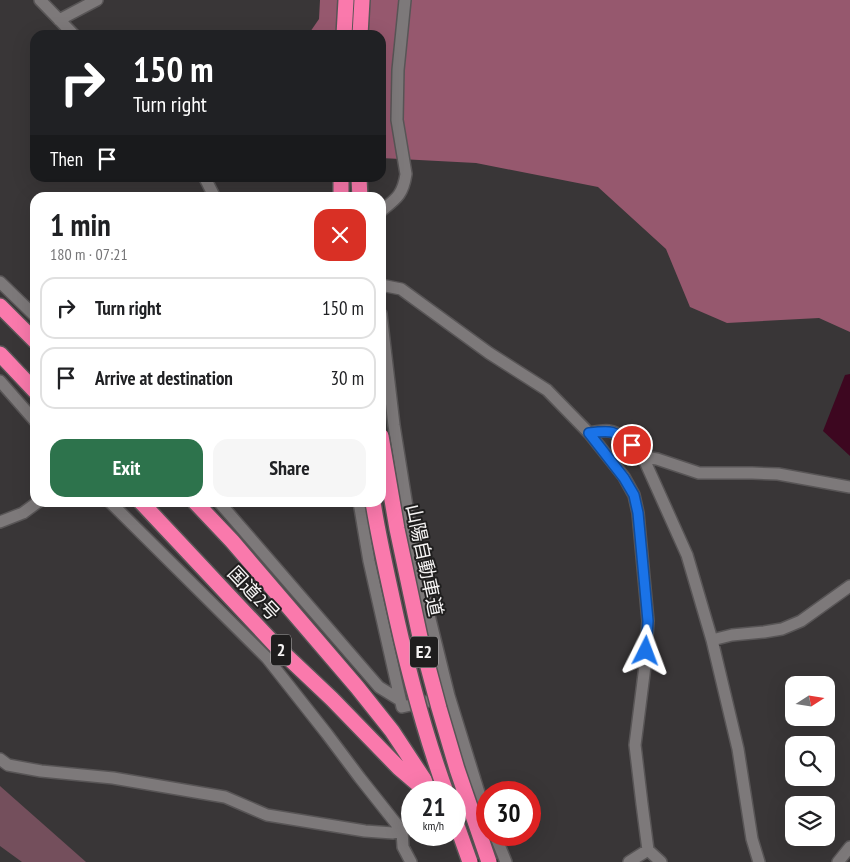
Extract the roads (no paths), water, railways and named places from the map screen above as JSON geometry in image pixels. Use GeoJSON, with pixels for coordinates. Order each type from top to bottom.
{"type":"FeatureCollection","features":[{"type":"Feature","properties":{"kind":"highway"},"geometry":{"type":"LineString","coordinates":[[344,30],[346,0]]}},
{"type":"Feature","properties":{"kind":"highway"},"geometry":{"type":"LineString","coordinates":[[360,30],[362,0]]}},
{"type":"Feature","properties":{"kind":"highway"},"geometry":{"type":"LineString","coordinates":[[0,306],[30,336]]}},
{"type":"Feature","properties":{"kind":"highway"},"geometry":{"type":"LineString","coordinates":[[0,354],[30,386]]}},
{"type":"Feature","properties":{"kind":"highway","name":"山陽自動車道"},"geometry":{"type":"LineString","coordinates":[[386,465],[397,529],[420,637],[438,708],[489,862]]}},
{"type":"Feature","properties":{"kind":"highway","name":"国道2号"},"geometry":{"type":"LineString","coordinates":[[145,507],[277,647],[415,781]]}},
{"type":"Feature","properties":{"kind":"highway","name":"国道2号"},"geometry":{"type":"LineString","coordinates":[[200,507],[238,548],[357,687],[392,731],[425,781]]}},
{"type":"Feature","properties":{"kind":"highway","name":"山陽自動車道"},"geometry":{"type":"LineString","coordinates":[[374,507],[402,641],[443,781]]}},
{"type":"Feature","properties":{"kind":"highway"},"geometry":{"type":"LineString","coordinates":[[464,846],[470,862]]}},
{"type":"Feature","properties":{"kind":"highway"},"geometry":{"type":"LineString","coordinates":[[466,846],[476,862]]}},
{"type":"Feature","properties":{"kind":"street"},"geometry":{"type":"LineString","coordinates":[[40,0],[69,30]]}},
{"type":"Feature","properties":{"kind":"street"},"geometry":{"type":"LineString","coordinates":[[58,20],[97,0]]}},
{"type":"Feature","properties":{"kind":"street"},"geometry":{"type":"LineString","coordinates":[[386,207],[398,197],[405,182],[406,174],[397,120],[398,70],[405,0]]}},
{"type":"Feature","properties":{"kind":"street"},"geometry":{"type":"LineString","coordinates":[[0,282],[30,311]]}},
{"type":"Feature","properties":{"kind":"street"},"geometry":{"type":"LineString","coordinates":[[386,286],[400,289],[489,353],[547,390],[589,433],[624,478],[634,495],[638,513],[648,621],[636,745],[648,850],[661,862]]}},
{"type":"Feature","properties":{"kind":"street"},"geometry":{"type":"LineString","coordinates":[[386,357],[394,425],[408,513],[426,603],[449,696],[476,783]]}},
{"type":"Feature","properties":{"kind":"street"},"geometry":{"type":"LineString","coordinates":[[0,381],[30,415]]}},
{"type":"Feature","properties":{"kind":"street"},"geometry":{"type":"LineString","coordinates":[[589,433],[608,430],[620,435],[643,457],[687,555],[712,640],[738,749],[752,839],[759,862]]}},
{"type":"Feature","properties":{"kind":"street"},"geometry":{"type":"LineString","coordinates":[[643,457],[657,459],[699,473],[778,474],[850,487]]}},
{"type":"Feature","properties":{"kind":"street"},"geometry":{"type":"LineString","coordinates":[[0,522],[23,513],[31,507]]}},
{"type":"Feature","properties":{"kind":"street"},"geometry":{"type":"LineString","coordinates":[[115,507],[267,658],[401,829]]}},
{"type":"Feature","properties":{"kind":"street"},"geometry":{"type":"LineString","coordinates":[[223,507],[379,687],[400,700]]}},
{"type":"Feature","properties":{"kind":"street"},"geometry":{"type":"LineString","coordinates":[[360,507],[369,561],[402,707],[449,696]]}},
{"type":"Feature","properties":{"kind":"street"},"geometry":{"type":"LineString","coordinates":[[712,640],[732,635],[782,629],[801,621],[850,586]]}},
{"type":"Feature","properties":{"kind":"street"},"geometry":{"type":"LineString","coordinates":[[0,759],[8,765],[41,771],[113,778],[224,797],[267,816],[365,831],[394,833],[401,830]]}},
{"type":"Feature","properties":{"kind":"street"},"geometry":{"type":"LineString","coordinates":[[403,846],[411,862]]}},
{"type":"Feature","properties":{"kind":"street"},"geometry":{"type":"LineString","coordinates":[[499,846],[506,862]]}},
{"type":"Feature","properties":{"kind":"street"},"geometry":{"type":"LineString","coordinates":[[838,862],[850,847]]}},
{"type":"Feature","properties":{"kind":"street"},"geometry":{"type":"LineString","coordinates":[[629,862],[648,850]]}}]}
